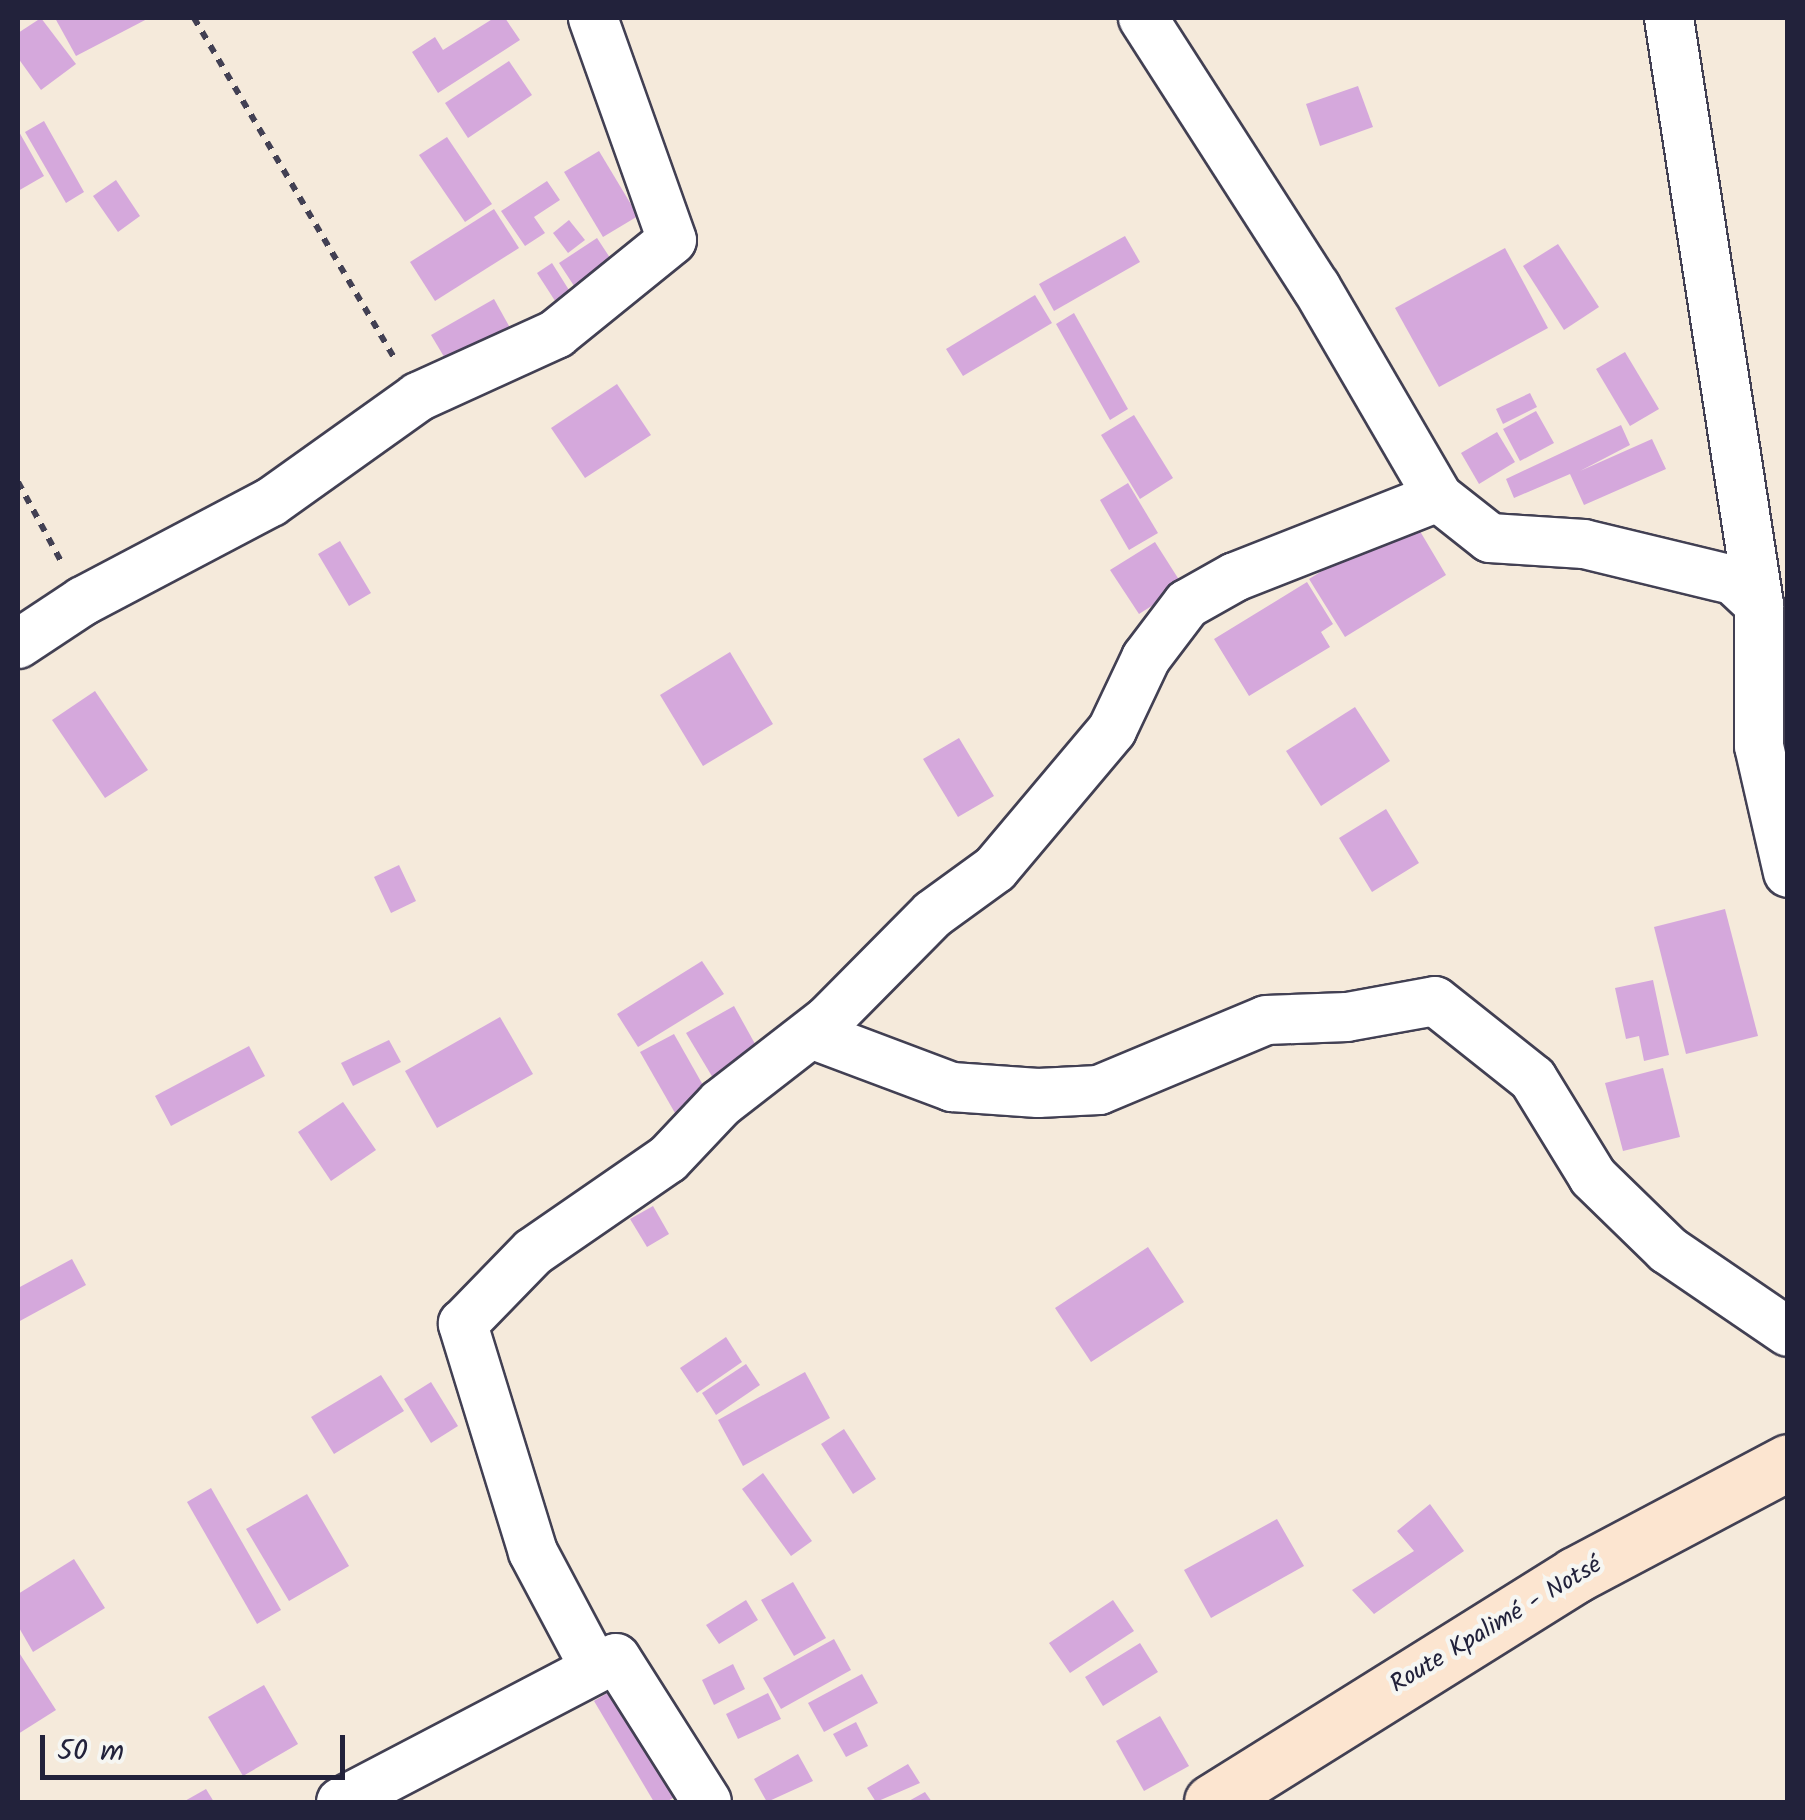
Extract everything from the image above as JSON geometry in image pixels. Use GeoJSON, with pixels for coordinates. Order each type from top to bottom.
{"type":"FeatureCollection","features":[{"type":"Feature","properties":{"kind":"main road","name":"Route Kpalimé - Notsé"},"geometry":{"type":"LineString","coordinates":[[1212,1802],[1575,1574],[1788,1462]]}},
{"type":"Feature","properties":{"kind":"street"},"geometry":{"type":"LineString","coordinates":[[18,644],[83,601],[271,502],[418,397],[556,334],[672,240],[594,18]]}},
{"type":"Feature","properties":{"kind":"street"},"geometry":{"type":"LineString","coordinates":[[1143,18],[1316,287],[1438,498],[1490,538],[1584,544],[1652,559],[1732,580],[1759,604]]}},
{"type":"Feature","properties":{"kind":"street"},"geometry":{"type":"LineString","coordinates":[[1669,18],[1759,604],[1759,746],[1788,874]]}},
{"type":"Feature","properties":{"kind":"street"},"geometry":{"type":"LineString","coordinates":[[593,1665],[533,1552],[464,1324],[533,1252],[668,1159],[721,1103],[811,1034],[933,914],[994,869],[1112,730],[1146,658],[1187,604],[1235,578],[1438,498]]}},
{"type":"Feature","properties":{"kind":"street"},"geometry":{"type":"LineString","coordinates":[[811,1034],[952,1087],[1099,1090],[1266,1020],[1346,1017],[1436,1001],[1533,1079],[1593,1176],[1668,1250],[1788,1332]]}},
{"type":"Feature","properties":{"kind":"street"},"geometry":{"type":"LineString","coordinates":[[341,1802],[593,1665],[616,1658],[707,1802]]}},
{"type":"Feature","properties":{"kind":"path"},"geometry":{"type":"LineString","coordinates":[[194,18],[418,397]]}},
{"type":"Feature","properties":{"kind":"path"},"geometry":{"type":"LineString","coordinates":[[18,482],[83,601]]}},
{"type":"Feature","properties":{"kind":"building"},"geometry":{"type":"Polygon","coordinates":[[[41,18],[76,64],[41,90],[18,58],[18,33],[41,18]]]}},
{"type":"Feature","properties":{"kind":"building"},"geometry":{"type":"Polygon","coordinates":[[[55,18],[149,18],[76,56],[55,18]]]}},
{"type":"Feature","properties":{"kind":"building"},"geometry":{"type":"Polygon","coordinates":[[[494,18],[505,18],[520,40],[438,93],[412,52],[435,37],[443,50],[494,18]]]}},
{"type":"Feature","properties":{"kind":"building"},"geometry":{"type":"Polygon","coordinates":[[[509,61],[532,95],[468,138],[445,103],[509,61]]]}},
{"type":"Feature","properties":{"kind":"building"},"geometry":{"type":"Polygon","coordinates":[[[1358,86],[1373,127],[1320,146],[1306,104],[1358,86]]]}},
{"type":"Feature","properties":{"kind":"building"},"geometry":{"type":"Polygon","coordinates":[[[44,121],[84,192],[66,203],[25,132],[44,121]]]}},
{"type":"Feature","properties":{"kind":"building"},"geometry":{"type":"Polygon","coordinates":[[[18,130],[44,176],[18,191],[18,130]]]}},
{"type":"Feature","properties":{"kind":"building"},"geometry":{"type":"Polygon","coordinates":[[[447,137],[492,204],[465,222],[419,155],[447,137]]]}},
{"type":"Feature","properties":{"kind":"building"},"geometry":{"type":"Polygon","coordinates":[[[599,151],[638,216],[603,237],[564,172],[599,151]]]}},
{"type":"Feature","properties":{"kind":"building"},"geometry":{"type":"Polygon","coordinates":[[[116,180],[140,216],[118,232],[93,196],[116,180]]]}},
{"type":"Feature","properties":{"kind":"building"},"geometry":{"type":"Polygon","coordinates":[[[547,181],[560,200],[534,217],[545,233],[525,246],[501,211],[547,181]]]}},
{"type":"Feature","properties":{"kind":"building"},"geometry":{"type":"Polygon","coordinates":[[[494,209],[519,248],[435,301],[410,262],[494,209]]]}},
{"type":"Feature","properties":{"kind":"building"},"geometry":{"type":"Polygon","coordinates":[[[569,220],[585,240],[568,253],[553,233],[569,220]]]}},
{"type":"Feature","properties":{"kind":"building"},"geometry":{"type":"Polygon","coordinates":[[[1125,236],[1140,262],[1054,311],[1039,284],[1125,236]]]}},
{"type":"Feature","properties":{"kind":"building"},"geometry":{"type":"Polygon","coordinates":[[[597,238],[620,273],[582,298],[559,263],[597,238]]]}},
{"type":"Feature","properties":{"kind":"building"},"geometry":{"type":"Polygon","coordinates":[[[1558,244],[1599,307],[1564,330],[1523,266],[1558,244]]]}},
{"type":"Feature","properties":{"kind":"building"},"geometry":{"type":"Polygon","coordinates":[[[1505,248],[1548,328],[1439,387],[1395,308],[1505,248]]]}},
{"type":"Feature","properties":{"kind":"building"},"geometry":{"type":"Polygon","coordinates":[[[552,263],[574,298],[559,307],[537,273],[552,263]]]}},
{"type":"Feature","properties":{"kind":"building"},"geometry":{"type":"Polygon","coordinates":[[[1035,295],[1052,323],[963,376],[946,349],[1035,295]]]}},
{"type":"Feature","properties":{"kind":"building"},"geometry":{"type":"Polygon","coordinates":[[[494,299],[514,335],[452,370],[431,335],[494,299]]]}},
{"type":"Feature","properties":{"kind":"building"},"geometry":{"type":"Polygon","coordinates":[[[1074,313],[1128,409],[1110,420],[1056,324],[1074,313]]]}},
{"type":"Feature","properties":{"kind":"building"},"geometry":{"type":"Polygon","coordinates":[[[1625,352],[1659,409],[1630,426],[1596,369],[1625,352]]]}},
{"type":"Feature","properties":{"kind":"building"},"geometry":{"type":"Polygon","coordinates":[[[617,384],[651,435],[585,478],[551,428],[617,384]]]}},
{"type":"Feature","properties":{"kind":"building"},"geometry":{"type":"Polygon","coordinates":[[[1530,393],[1537,407],[1503,424],[1496,409],[1530,393]]]}},
{"type":"Feature","properties":{"kind":"building"},"geometry":{"type":"Polygon","coordinates":[[[1536,411],[1554,443],[1520,461],[1503,429],[1536,411]]]}},
{"type":"Feature","properties":{"kind":"building"},"geometry":{"type":"Polygon","coordinates":[[[1134,415],[1173,478],[1140,499],[1101,435],[1134,415]]]}},
{"type":"Feature","properties":{"kind":"building"},"geometry":{"type":"Polygon","coordinates":[[[1621,425],[1630,445],[1580,471],[1652,439],[1666,469],[1584,505],[1570,474],[1514,498],[1506,479],[1621,425]]]}},
{"type":"Feature","properties":{"kind":"building"},"geometry":{"type":"Polygon","coordinates":[[[1497,432],[1515,462],[1479,484],[1461,453],[1497,432]]]}},
{"type":"Feature","properties":{"kind":"building"},"geometry":{"type":"Polygon","coordinates":[[[1128,483],[1158,533],[1129,550],[1100,500],[1128,483]]]}},
{"type":"Feature","properties":{"kind":"building"},"geometry":{"type":"Polygon","coordinates":[[[1411,516],[1446,575],[1345,637],[1309,579],[1411,516]]]}},
{"type":"Feature","properties":{"kind":"building"},"geometry":{"type":"Polygon","coordinates":[[[340,541],[371,593],[349,606],[318,554],[340,541]]]}},
{"type":"Feature","properties":{"kind":"building"},"geometry":{"type":"Polygon","coordinates":[[[1155,542],[1183,586],[1139,614],[1110,570],[1155,542]]]}},
{"type":"Feature","properties":{"kind":"building"},"geometry":{"type":"Polygon","coordinates":[[[1307,582],[1333,624],[1321,632],[1330,647],[1249,696],[1214,639],[1307,582]]]}},
{"type":"Feature","properties":{"kind":"building"},"geometry":{"type":"Polygon","coordinates":[[[730,652],[773,724],[703,766],[660,695],[730,652]]]}},
{"type":"Feature","properties":{"kind":"building"},"geometry":{"type":"Polygon","coordinates":[[[95,691],[148,770],[105,798],[52,720],[95,691]]]}},
{"type":"Feature","properties":{"kind":"building"},"geometry":{"type":"Polygon","coordinates":[[[1355,707],[1390,761],[1321,806],[1286,751],[1355,707]]]}},
{"type":"Feature","properties":{"kind":"building"},"geometry":{"type":"Polygon","coordinates":[[[959,738],[994,796],[958,817],[923,759],[959,738]]]}},
{"type":"Feature","properties":{"kind":"building"},"geometry":{"type":"Polygon","coordinates":[[[1386,809],[1419,863],[1372,892],[1339,838],[1386,809]]]}},
{"type":"Feature","properties":{"kind":"building"},"geometry":{"type":"Polygon","coordinates":[[[399,865],[416,901],[391,913],[374,877],[399,865]]]}},
{"type":"Feature","properties":{"kind":"building"},"geometry":{"type":"Polygon","coordinates":[[[1725,909],[1758,1036],[1686,1054],[1654,927],[1725,909]]]}},
{"type":"Feature","properties":{"kind":"building"},"geometry":{"type":"Polygon","coordinates":[[[702,961],[724,994],[638,1047],[617,1014],[702,961]]]}},
{"type":"Feature","properties":{"kind":"building"},"geometry":{"type":"Polygon","coordinates":[[[1653,980],[1669,1055],[1644,1061],[1639,1036],[1626,1039],[1615,988],[1653,980]]]}},
{"type":"Feature","properties":{"kind":"building"},"geometry":{"type":"Polygon","coordinates":[[[734,1006],[764,1060],[722,1093],[686,1033],[734,1006]]]}},
{"type":"Feature","properties":{"kind":"building"},"geometry":{"type":"Polygon","coordinates":[[[500,1017],[533,1074],[437,1128],[405,1071],[500,1017]]]}},
{"type":"Feature","properties":{"kind":"building"},"geometry":{"type":"Polygon","coordinates":[[[674,1034],[712,1101],[679,1120],[640,1052],[674,1034]]]}},
{"type":"Feature","properties":{"kind":"building"},"geometry":{"type":"Polygon","coordinates":[[[389,1040],[401,1062],[353,1086],[341,1063],[389,1040]]]}},
{"type":"Feature","properties":{"kind":"building"},"geometry":{"type":"Polygon","coordinates":[[[249,1046],[265,1076],[171,1126],[155,1096],[249,1046]]]}},
{"type":"Feature","properties":{"kind":"building"},"geometry":{"type":"Polygon","coordinates":[[[1663,1068],[1680,1137],[1623,1151],[1605,1083],[1663,1068]]]}},
{"type":"Feature","properties":{"kind":"building"},"geometry":{"type":"Polygon","coordinates":[[[343,1102],[376,1150],[331,1181],[298,1132],[343,1102]]]}},
{"type":"Feature","properties":{"kind":"building"},"geometry":{"type":"Polygon","coordinates":[[[653,1206],[669,1234],[647,1247],[630,1219],[653,1206]]]}},
{"type":"Feature","properties":{"kind":"building"},"geometry":{"type":"Polygon","coordinates":[[[1148,1247],[1184,1302],[1091,1362],[1055,1308],[1148,1247]]]}},
{"type":"Feature","properties":{"kind":"building"},"geometry":{"type":"Polygon","coordinates":[[[72,1259],[86,1285],[18,1322],[18,1288],[72,1259]]]}},
{"type":"Feature","properties":{"kind":"building"},"geometry":{"type":"Polygon","coordinates":[[[726,1337],[742,1362],[697,1393],[680,1368],[726,1337]]]}},
{"type":"Feature","properties":{"kind":"building"},"geometry":{"type":"Polygon","coordinates":[[[746,1364],[760,1385],[716,1415],[702,1393],[746,1364]]]}},
{"type":"Feature","properties":{"kind":"building"},"geometry":{"type":"Polygon","coordinates":[[[805,1372],[830,1418],[743,1466],[718,1420],[805,1372]]]}},
{"type":"Feature","properties":{"kind":"building"},"geometry":{"type":"Polygon","coordinates":[[[381,1375],[404,1411],[334,1454],[311,1417],[381,1375]]]}},
{"type":"Feature","properties":{"kind":"building"},"geometry":{"type":"Polygon","coordinates":[[[431,1382],[458,1426],[431,1443],[404,1399],[431,1382]]]}},
{"type":"Feature","properties":{"kind":"building"},"geometry":{"type":"Polygon","coordinates":[[[844,1429],[876,1479],[853,1494],[821,1444],[844,1429]]]}},
{"type":"Feature","properties":{"kind":"building"},"geometry":{"type":"Polygon","coordinates":[[[763,1473],[812,1541],[791,1556],[742,1489],[763,1473]]]}},
{"type":"Feature","properties":{"kind":"building"},"geometry":{"type":"Polygon","coordinates":[[[211,1488],[281,1610],[257,1624],[187,1502],[211,1488]]]}},
{"type":"Feature","properties":{"kind":"building"},"geometry":{"type":"Polygon","coordinates":[[[307,1494],[349,1566],[289,1601],[246,1529],[307,1494]]]}},
{"type":"Feature","properties":{"kind":"building"},"geometry":{"type":"Polygon","coordinates":[[[1430,1504],[1464,1551],[1374,1614],[1352,1590],[1414,1551],[1397,1531],[1430,1504]]]}},
{"type":"Feature","properties":{"kind":"building"},"geometry":{"type":"Polygon","coordinates":[[[1277,1519],[1304,1566],[1211,1618],[1184,1570],[1277,1519]]]}},
{"type":"Feature","properties":{"kind":"building"},"geometry":{"type":"Polygon","coordinates":[[[74,1559],[105,1608],[33,1652],[18,1626],[18,1594],[74,1559]]]}},
{"type":"Feature","properties":{"kind":"building"},"geometry":{"type":"Polygon","coordinates":[[[793,1582],[826,1638],[794,1656],[761,1600],[793,1582]]]}},
{"type":"Feature","properties":{"kind":"building"},"geometry":{"type":"Polygon","coordinates":[[[746,1600],[758,1620],[719,1644],[706,1625],[746,1600]]]}},
{"type":"Feature","properties":{"kind":"building"},"geometry":{"type":"Polygon","coordinates":[[[1113,1600],[1134,1631],[1070,1673],[1049,1643],[1113,1600]]]}},
{"type":"Feature","properties":{"kind":"building"},"geometry":{"type":"Polygon","coordinates":[[[834,1639],[851,1670],[781,1709],[763,1678],[834,1639]]]}},
{"type":"Feature","properties":{"kind":"building"},"geometry":{"type":"Polygon","coordinates":[[[1140,1643],[1158,1672],[1103,1706],[1085,1677],[1140,1643]]]}},
{"type":"Feature","properties":{"kind":"building"},"geometry":{"type":"Polygon","coordinates":[[[18,1651],[56,1710],[18,1734],[18,1651]]]}},
{"type":"Feature","properties":{"kind":"building"},"geometry":{"type":"Polygon","coordinates":[[[733,1664],[745,1689],[714,1705],[702,1680],[733,1664]]]}},
{"type":"Feature","properties":{"kind":"building"},"geometry":{"type":"Polygon","coordinates":[[[862,1674],[878,1703],[824,1732],[808,1703],[862,1674]]]}},
{"type":"Feature","properties":{"kind":"building"},"geometry":{"type":"Polygon","coordinates":[[[264,1685],[298,1744],[243,1776],[208,1717],[264,1685]]]}},
{"type":"Feature","properties":{"kind":"building"},"geometry":{"type":"Polygon","coordinates":[[[619,1686],[682,1793],[666,1802],[654,1802],[594,1701],[619,1686]]]}},
{"type":"Feature","properties":{"kind":"building"},"geometry":{"type":"Polygon","coordinates":[[[768,1693],[781,1719],[738,1739],[726,1714],[768,1693]]]}},
{"type":"Feature","properties":{"kind":"building"},"geometry":{"type":"Polygon","coordinates":[[[1160,1716],[1189,1766],[1144,1791],[1116,1741],[1160,1716]]]}},
{"type":"Feature","properties":{"kind":"building"},"geometry":{"type":"Polygon","coordinates":[[[856,1722],[868,1746],[846,1757],[833,1734],[856,1722]]]}},
{"type":"Feature","properties":{"kind":"building"},"geometry":{"type":"Polygon","coordinates":[[[798,1754],[813,1781],[767,1802],[754,1779],[798,1754]]]}},
{"type":"Feature","properties":{"kind":"building"},"geometry":{"type":"Polygon","coordinates":[[[908,1764],[920,1783],[876,1802],[867,1788],[908,1764]]]}},
{"type":"Feature","properties":{"kind":"building"},"geometry":{"type":"Polygon","coordinates":[[[206,1789],[214,1802],[183,1802],[206,1789]]]}},
{"type":"Feature","properties":{"kind":"building"},"geometry":{"type":"Polygon","coordinates":[[[925,1792],[932,1802],[907,1802],[925,1792]]]}}]}
